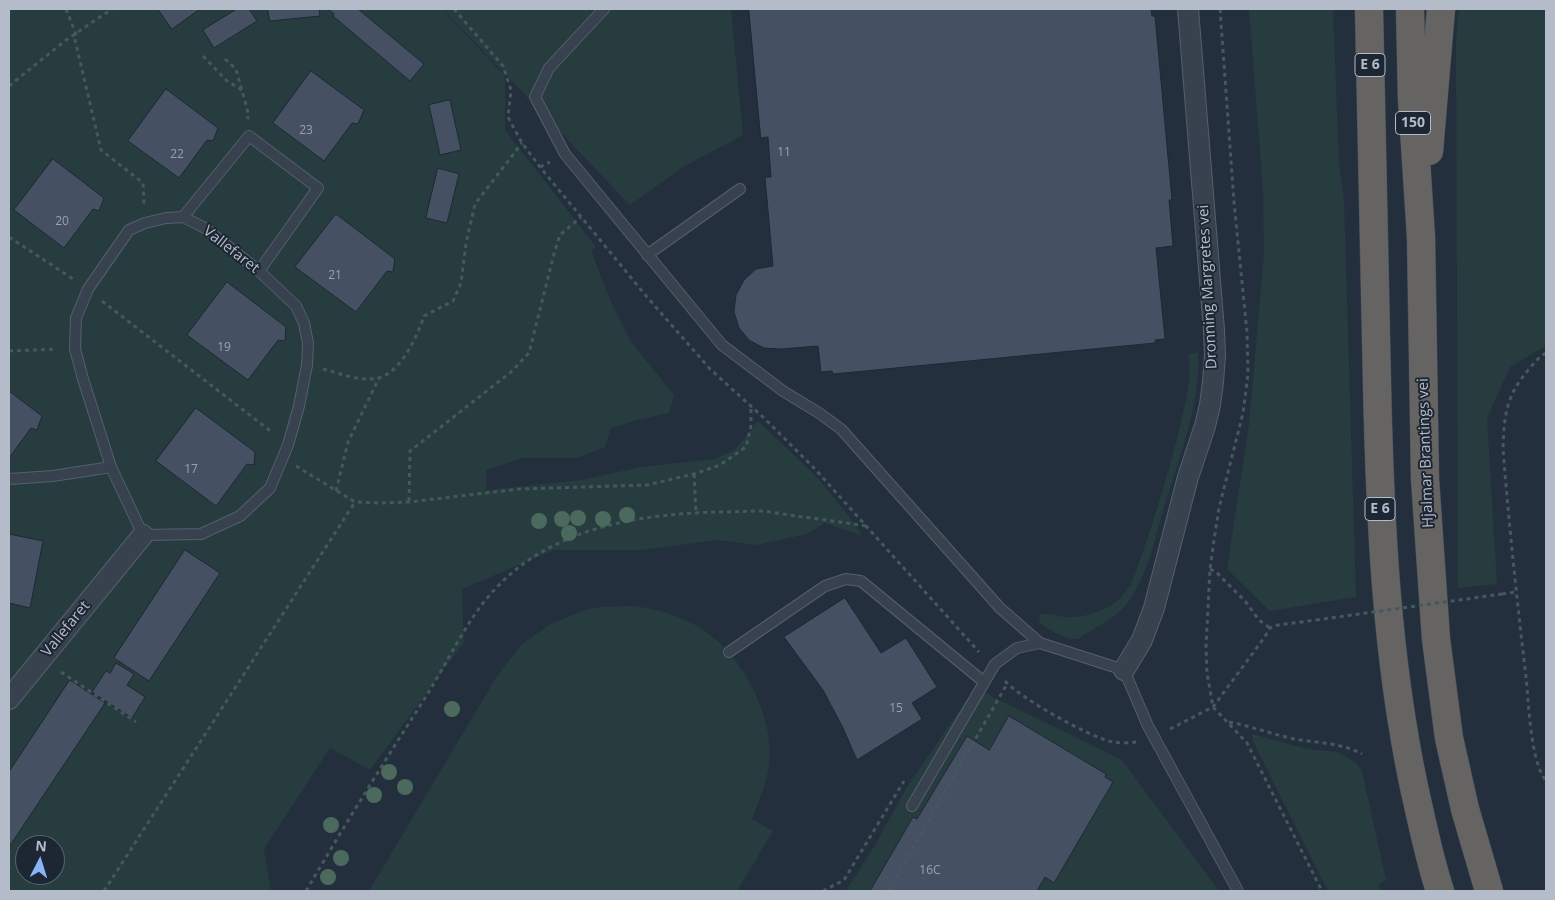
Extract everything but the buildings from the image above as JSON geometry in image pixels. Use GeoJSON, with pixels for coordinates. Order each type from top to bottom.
{"type":"FeatureCollection","features":[{"type":"Feature","properties":{"kind":"highway","name":"E 6"},"geometry":{"type":"LineString","coordinates":[[1369,9],[1381,529],[1385,586],[1404,739],[1420,815],[1440,891]]}},
{"type":"Feature","properties":{"kind":"highway","name":"Hjalmar Brantings vei"},"geometry":{"type":"LineString","coordinates":[[1410,9],[1412,99],[1421,237],[1425,479],[1436,639],[1449,738],[1465,809],[1489,891]]}},
{"type":"Feature","properties":{"kind":"highway"},"geometry":{"type":"LineString","coordinates":[[1421,237],[1441,9]]}},
{"type":"Feature","properties":{"kind":"street","name":"Dronning Margretes vei"},"geometry":{"type":"LineString","coordinates":[[1124,670],[1142,640],[1154,608],[1188,477],[1210,405],[1213,382],[1214,330],[1188,9]]}},
{"type":"Feature","properties":{"kind":"street","name":"Vallefaret"},"geometry":{"type":"LineString","coordinates":[[9,699],[143,535]]}},
{"type":"Feature","properties":{"kind":"lane"},"geometry":{"type":"LineString","coordinates":[[604,9],[549,68],[536,97],[565,154],[722,345],[784,391],[841,429],[1000,608],[1040,643],[1124,670],[1148,726],[1238,891]]}},
{"type":"Feature","properties":{"kind":"lane"},"geometry":{"type":"LineString","coordinates":[[143,535],[111,467],[75,349],[76,318],[88,289],[129,230],[145,223],[166,218],[183,217],[249,136],[318,188],[259,271]]}},
{"type":"Feature","properties":{"kind":"lane"},"geometry":{"type":"LineString","coordinates":[[647,255],[740,189]]}},
{"type":"Feature","properties":{"kind":"lane","name":"Vallefaret"},"geometry":{"type":"LineString","coordinates":[[143,535],[201,534],[240,516],[270,488],[288,445],[299,406],[307,366],[308,343],[304,323],[296,306],[259,271],[205,228],[183,217]]}},
{"type":"Feature","properties":{"kind":"lane"},"geometry":{"type":"LineString","coordinates":[[9,479],[53,476],[111,467]]}},
{"type":"Feature","properties":{"kind":"lane"},"geometry":{"type":"LineString","coordinates":[[730,652],[825,586],[846,579],[860,582],[984,682]]}},
{"type":"Feature","properties":{"kind":"lane"},"geometry":{"type":"LineString","coordinates":[[912,806],[992,667],[1017,648],[1040,643]]}},
{"type":"Feature","properties":{"kind":"path"},"geometry":{"type":"LineString","coordinates":[[66,9],[76,34],[101,150],[143,183],[145,223]]}},
{"type":"Feature","properties":{"kind":"path"},"geometry":{"type":"LineString","coordinates":[[9,86],[76,34],[112,9]]}},
{"type":"Feature","properties":{"kind":"path"},"geometry":{"type":"LineString","coordinates":[[454,9],[503,66],[511,90],[508,117],[522,143],[540,167]]}},
{"type":"Feature","properties":{"kind":"path"},"geometry":{"type":"LineString","coordinates":[[203,56],[227,81],[242,90]]}},
{"type":"Feature","properties":{"kind":"path"},"geometry":{"type":"LineString","coordinates":[[226,59],[236,69],[249,116],[245,124],[249,136]]}},
{"type":"Feature","properties":{"kind":"path"},"geometry":{"type":"LineString","coordinates":[[307,366],[355,377],[373,379],[379,378],[393,370],[417,336],[424,316],[453,301],[461,283],[466,243],[475,204],[522,143]]}},
{"type":"Feature","properties":{"kind":"path"},"geometry":{"type":"LineString","coordinates":[[409,502],[410,451],[511,372],[529,352],[554,250],[560,235],[581,217]]}},
{"type":"Feature","properties":{"kind":"path"},"geometry":{"type":"LineString","coordinates":[[9,237],[88,289],[288,445]]}},
{"type":"Feature","properties":{"kind":"path"},"geometry":{"type":"LineString","coordinates":[[9,351],[75,349]]}},
{"type":"Feature","properties":{"kind":"path"},"geometry":{"type":"LineString","coordinates":[[1546,353],[1514,389],[1507,406],[1503,449],[1527,703],[1537,761],[1546,781]]}},
{"type":"Feature","properties":{"kind":"path"},"geometry":{"type":"LineString","coordinates":[[336,490],[348,442],[379,378]]}},
{"type":"Feature","properties":{"kind":"path"},"geometry":{"type":"LineString","coordinates":[[283,458],[355,502],[409,502],[520,489],[647,484],[694,474],[720,465],[746,447],[751,407]]}},
{"type":"Feature","properties":{"kind":"path"},"geometry":{"type":"LineString","coordinates":[[694,474],[696,513]]}},
{"type":"Feature","properties":{"kind":"path"},"geometry":{"type":"LineString","coordinates":[[104,891],[355,502]]}},
{"type":"Feature","properties":{"kind":"path"},"geometry":{"type":"LineString","coordinates":[[306,891],[346,822],[441,672],[479,608],[497,587],[525,564],[548,549],[576,535],[618,522],[647,517],[696,513],[762,511],[866,526],[1008,684],[1068,723],[1112,742],[1132,743],[1155,738],[1213,707],[1270,628],[1278,625],[1516,592]]}},
{"type":"Feature","properties":{"kind":"path"},"geometry":{"type":"LineString","coordinates":[[1270,628],[1259,620],[1245,601],[1216,572],[1210,569],[1206,661],[1213,707],[1247,743],[1322,891]]}},
{"type":"Feature","properties":{"kind":"path"},"geometry":{"type":"LineString","coordinates":[[41,660],[136,722]]}},
{"type":"Feature","properties":{"kind":"path"},"geometry":{"type":"LineString","coordinates":[[888,891],[1008,684]]}},
{"type":"Feature","properties":{"kind":"path"},"geometry":{"type":"LineString","coordinates":[[1229,722],[1290,738],[1346,748],[1362,754]]}},
{"type":"Feature","properties":{"kind":"green space"},"geometry":{"type":"Polygon","coordinates":[[[9,9],[158,9],[173,25],[196,9],[442,9],[505,76],[505,130],[596,247],[591,251],[612,304],[631,342],[674,395],[669,413],[611,428],[605,447],[577,458],[523,458],[486,470],[486,490],[581,480],[641,467],[714,459],[735,450],[758,421],[817,477],[851,519],[862,536],[825,523],[807,534],[757,545],[717,540],[642,550],[554,550],[462,589],[464,642],[370,770],[330,748],[264,849],[271,891],[9,891],[9,9]]]}},
{"type":"Feature","properties":{"kind":"green space"},"geometry":{"type":"Polygon","coordinates":[[[443,9],[731,9],[743,135],[683,167],[630,205],[443,9]]]}},
{"type":"Feature","properties":{"kind":"green space"},"geometry":{"type":"Polygon","coordinates":[[[1249,9],[1333,9],[1339,163],[1344,201],[1356,597],[1270,611],[1227,569],[1249,424],[1264,254],[1263,190],[1249,9]]]}},
{"type":"Feature","properties":{"kind":"green space"},"geometry":{"type":"Polygon","coordinates":[[[1459,9],[1546,9],[1546,346],[1510,367],[1487,418],[1497,584],[1458,588],[1456,41],[1459,9]]]}},
{"type":"Feature","properties":{"kind":"green space"},"geometry":{"type":"Polygon","coordinates":[[[1198,352],[1198,372],[1193,412],[1149,559],[1139,584],[1125,606],[1103,624],[1078,639],[1068,638],[1048,629],[1040,623],[1039,618],[1041,614],[1074,617],[1094,613],[1107,608],[1117,601],[1132,582],[1152,526],[1172,460],[1187,395],[1190,370],[1188,356],[1198,352]]]}},
{"type":"Feature","properties":{"kind":"green space"},"geometry":{"type":"Polygon","coordinates":[[[634,606],[655,610],[692,623],[721,644],[745,674],[762,710],[769,737],[770,755],[765,785],[752,819],[773,831],[737,891],[369,891],[497,676],[521,645],[549,625],[584,610],[601,607],[634,606]]]}},
{"type":"Feature","properties":{"kind":"green space"},"geometry":{"type":"Polygon","coordinates":[[[975,688],[1122,760],[1219,891],[846,891],[875,845],[907,787],[975,688]]]}},
{"type":"Feature","properties":{"kind":"green space"},"geometry":{"type":"Polygon","coordinates":[[[1252,734],[1307,749],[1338,752],[1356,763],[1362,771],[1386,880],[1379,884],[1379,891],[1328,891],[1253,741],[1252,734]]]}}]}
